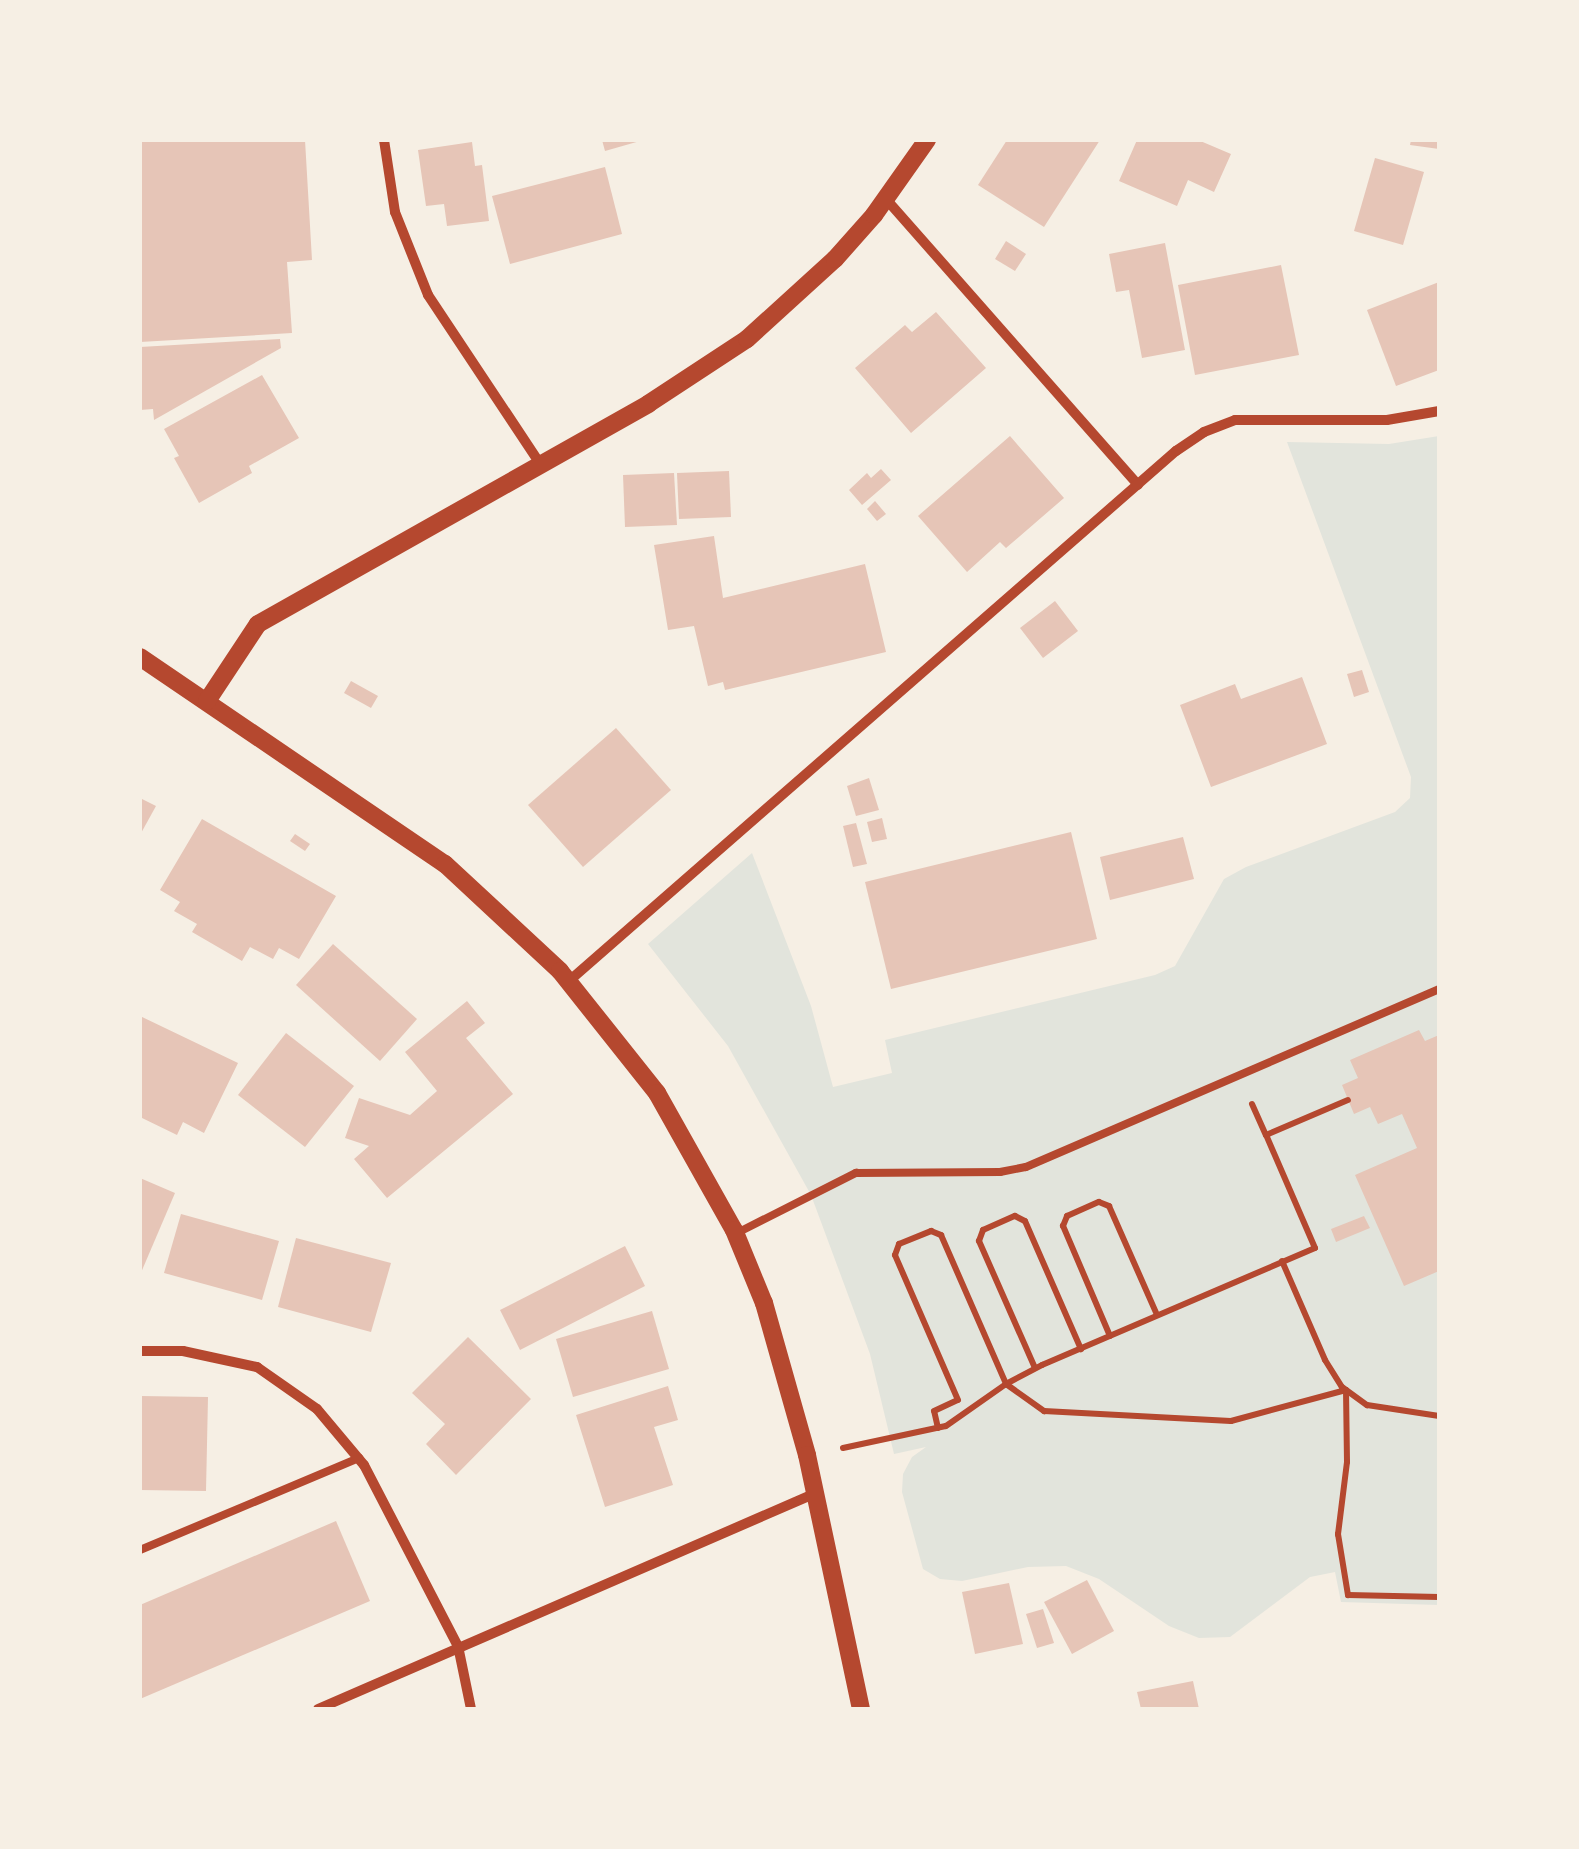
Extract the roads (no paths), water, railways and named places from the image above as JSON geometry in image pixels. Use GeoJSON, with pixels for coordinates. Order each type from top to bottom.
{"type":"FeatureCollection","features":[{"type":"Feature","properties":{"kind":"street"},"geometry":{"type":"LineString","coordinates":[[384,140],[395,212],[428,294],[541,466]]}},
{"type":"Feature","properties":{"kind":"street"},"geometry":{"type":"LineString","coordinates":[[207,701],[258,624],[700,374],[747,340],[835,260],[886,199],[927,140]]}},
{"type":"Feature","properties":{"kind":"street"},"geometry":{"type":"LineString","coordinates":[[886,199],[1138,485]]}},
{"type":"Feature","properties":{"kind":"street"},"geometry":{"type":"LineString","coordinates":[[569,981],[1138,485],[1204,432],[1235,420],[1388,420],[1439,411]]}},
{"type":"Feature","properties":{"kind":"street"},"geometry":{"type":"LineString","coordinates":[[140,657],[445,864],[569,981],[656,1093],[698,1161],[764,1303],[788,1378],[816,1494],[861,1709]]}},
{"type":"Feature","properties":{"kind":"street"},"geometry":{"type":"LineString","coordinates":[[140,1351],[183,1351],[257,1367],[317,1409],[359,1458],[458,1646],[471,1709]]}},
{"type":"Feature","properties":{"kind":"street"},"geometry":{"type":"LineString","coordinates":[[318,1709],[816,1494]]}},
{"type":"Feature","properties":{"kind":"lane"},"geometry":{"type":"LineString","coordinates":[[735,1234],[856,1173],[1000,1172],[1026,1167],[1439,989]]}},
{"type":"Feature","properties":{"kind":"lane"},"geometry":{"type":"LineString","coordinates":[[140,1550],[359,1458]]}}]}
